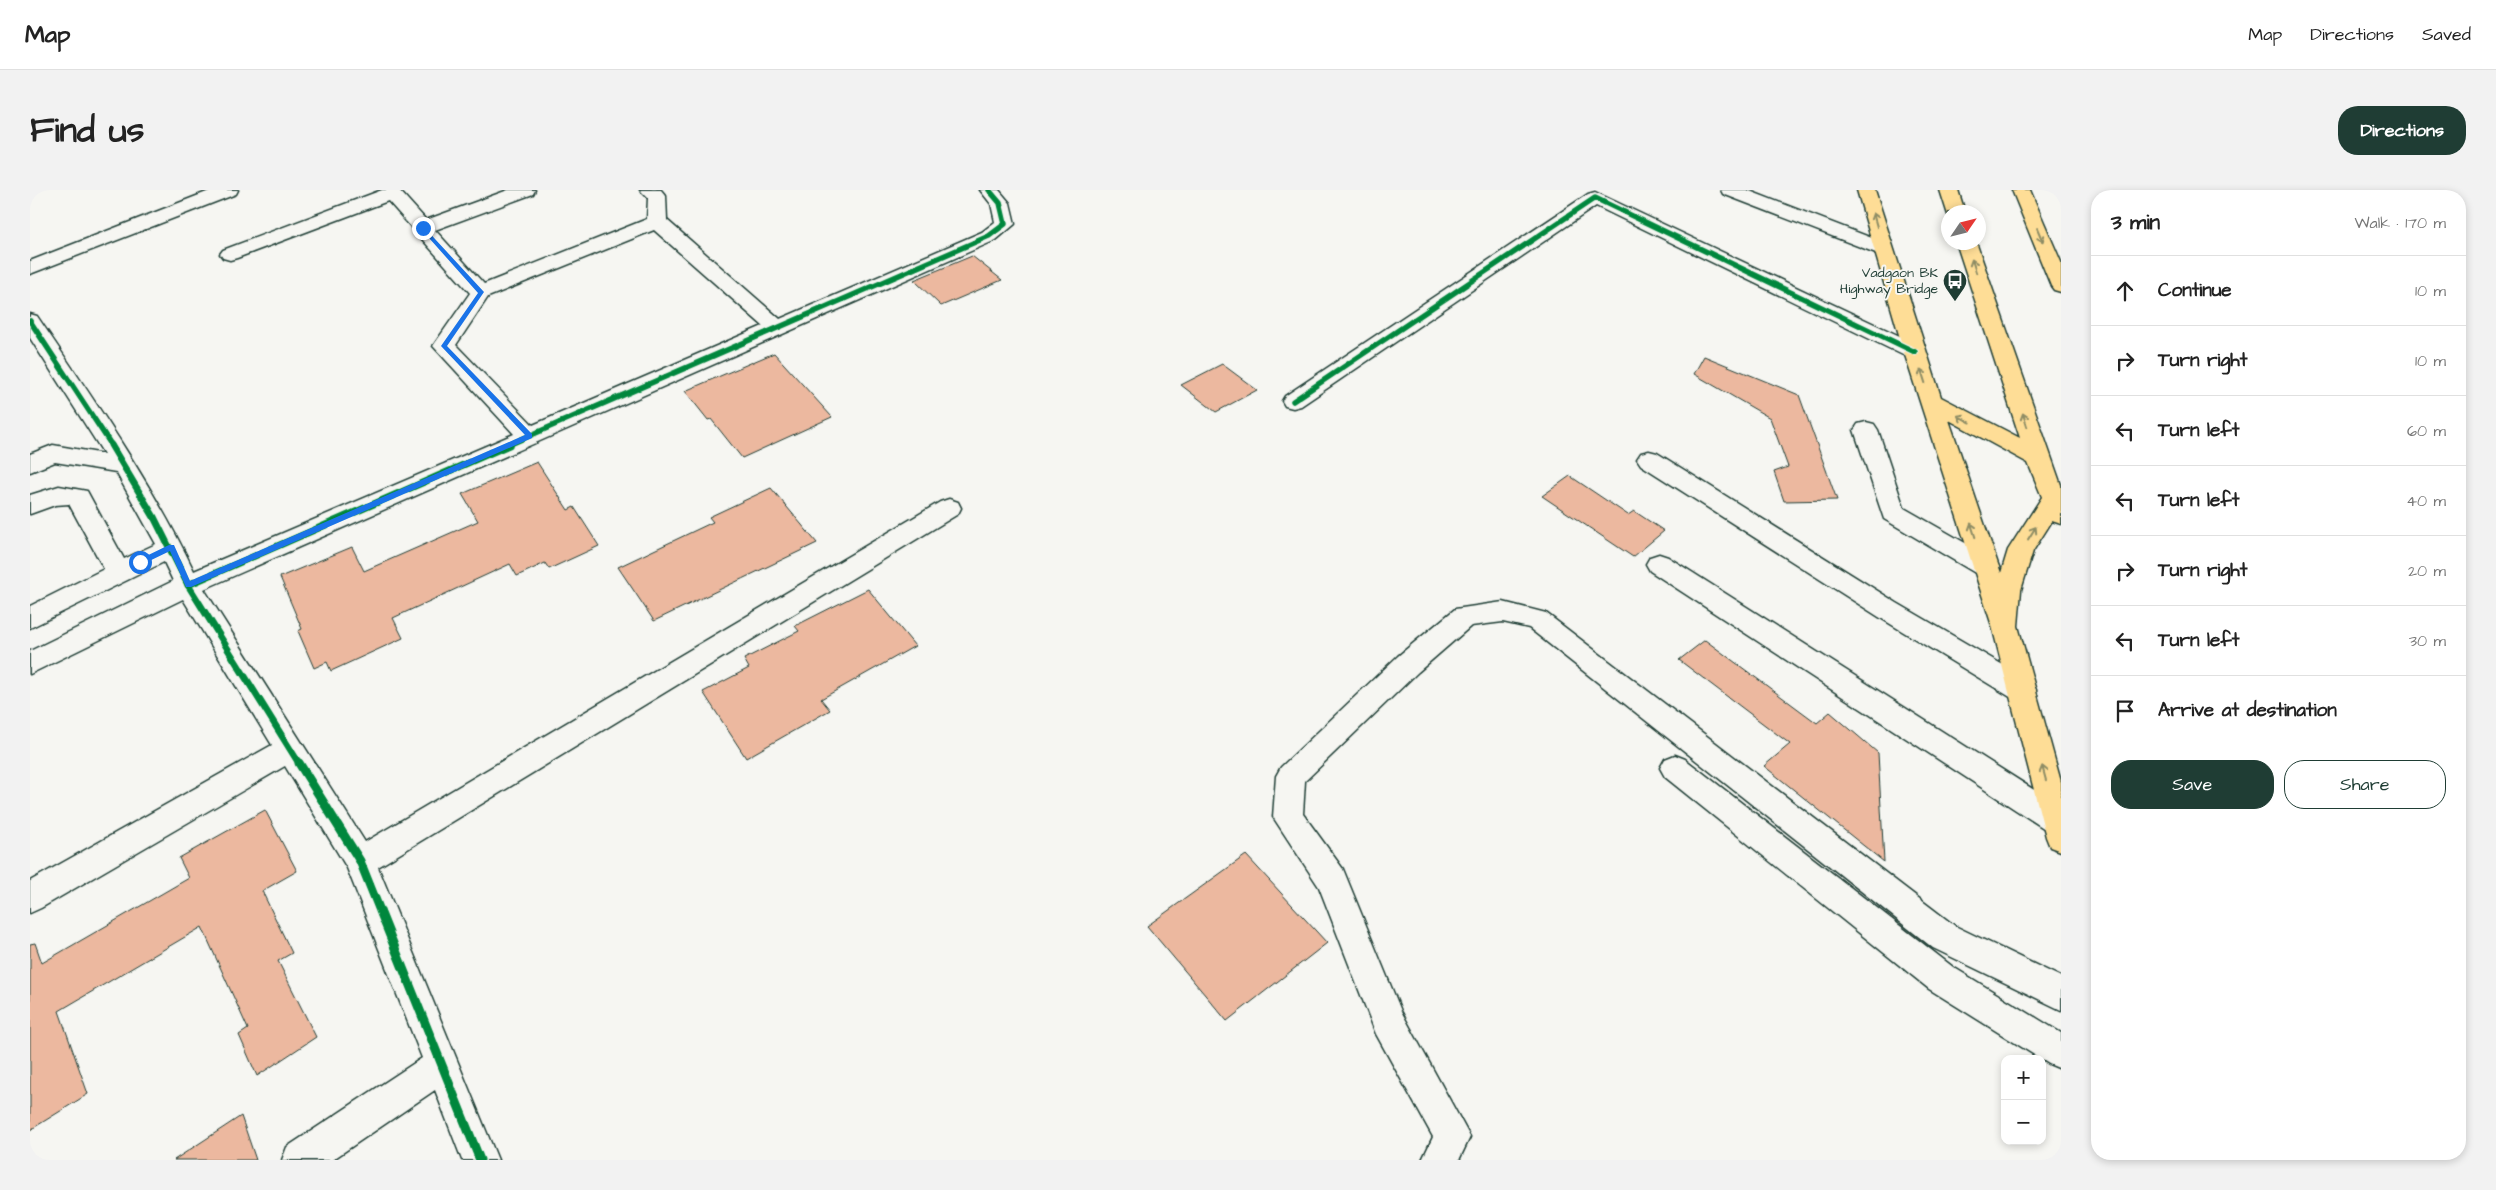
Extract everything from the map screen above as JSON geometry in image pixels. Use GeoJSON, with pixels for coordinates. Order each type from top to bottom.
{"type":"FeatureCollection","features":[{"type":"Feature","properties":{"kind":"highway"},"geometry":{"type":"LineString","coordinates":[[1866,190],[1915,352],[2005,626],[2058,828]]}},
{"type":"Feature","properties":{"kind":"highway"},"geometry":{"type":"LineString","coordinates":[[1949,190],[1954,205]]}},
{"type":"Feature","properties":{"kind":"highway"},"geometry":{"type":"LineString","coordinates":[[2021,190],[2061,286]]}},
{"type":"Feature","properties":{"kind":"highway"},"geometry":{"type":"LineString","coordinates":[[1969,250],[2038,458],[2058,506],[2021,550],[2008,590],[2005,626]]}},
{"type":"Feature","properties":{"kind":"highway"},"geometry":{"type":"LineString","coordinates":[[1931,400],[2038,458]]}},
{"type":"Feature","properties":{"kind":"street"},"geometry":{"type":"LineString","coordinates":[[30,268],[229,190]]}},
{"type":"Feature","properties":{"kind":"street"},"geometry":{"type":"LineString","coordinates":[[423,228],[526,190]]}},
{"type":"Feature","properties":{"kind":"street"},"geometry":{"type":"LineString","coordinates":[[648,190],[657,196],[657,222],[777,328]]}},
{"type":"Feature","properties":{"kind":"street"},"geometry":{"type":"LineString","coordinates":[[30,663],[188,585],[989,236],[1005,224],[1000,204],[989,190]]}},
{"type":"Feature","properties":{"kind":"street"},"geometry":{"type":"LineString","coordinates":[[1730,190],[1883,249]]}},
{"type":"Feature","properties":{"kind":"street"},"geometry":{"type":"LineString","coordinates":[[230,254],[391,193],[481,292]]}},
{"type":"Feature","properties":{"kind":"street"},"geometry":{"type":"LineString","coordinates":[[1293,401],[1595,198],[1915,352]]}},
{"type":"Feature","properties":{"kind":"street"},"geometry":{"type":"LineString","coordinates":[[530,436],[444,346],[481,292],[657,222]]}},
{"type":"Feature","properties":{"kind":"street"},"geometry":{"type":"LineString","coordinates":[[30,321],[122,465],[172,547],[188,585],[360,861],[480,1160]]}},
{"type":"Feature","properties":{"kind":"street"},"geometry":{"type":"LineString","coordinates":[[1866,430],[1893,513],[1986,567]]}},
{"type":"Feature","properties":{"kind":"street"},"geometry":{"type":"LineString","coordinates":[[30,464],[53,454],[122,465]]}},
{"type":"Feature","properties":{"kind":"street"},"geometry":{"type":"LineString","coordinates":[[1649,459],[1888,610],[2022,690]]}},
{"type":"Feature","properties":{"kind":"street"},"geometry":{"type":"LineString","coordinates":[[30,505],[49,496],[66,493],[78,497],[119,573]]}},
{"type":"Feature","properties":{"kind":"street"},"geometry":{"type":"LineString","coordinates":[[360,861],[949,508]]}},
{"type":"Feature","properties":{"kind":"street"},"geometry":{"type":"LineString","coordinates":[[30,618],[172,547]]}},
{"type":"Feature","properties":{"kind":"street"},"geometry":{"type":"LineString","coordinates":[[1659,564],[2058,828]]}},
{"type":"Feature","properties":{"kind":"street"},"geometry":{"type":"LineString","coordinates":[[1440,1160],[1452,1137],[1388,1022],[1332,879],[1288,817],[1291,776],[1408,664],[1464,616],[1503,612],[1537,620],[1944,937],[2061,994]]}},
{"type":"Feature","properties":{"kind":"street"},"geometry":{"type":"LineString","coordinates":[[30,898],[290,748]]}},
{"type":"Feature","properties":{"kind":"street"},"geometry":{"type":"LineString","coordinates":[[1675,768],[1941,978],[2061,1052]]}},
{"type":"Feature","properties":{"kind":"street"},"geometry":{"type":"LineString","coordinates":[[300,1160],[442,1064]]}},
{"type":"Feature","properties":{"kind":"building"},"geometry":{"type":"Polygon","coordinates":[[[972,256],[1002,280],[941,306],[914,280],[972,256]]]}},
{"type":"Feature","properties":{"kind":"building"},"geometry":{"type":"Polygon","coordinates":[[[774,353],[832,417],[742,458],[711,419],[708,420],[685,391],[774,353]]]}},
{"type":"Feature","properties":{"kind":"building"},"geometry":{"type":"Polygon","coordinates":[[[1704,356],[1799,395],[1837,500],[1784,501],[1774,472],[1788,467],[1770,418],[1694,374],[1704,356]]]}},
{"type":"Feature","properties":{"kind":"building"},"geometry":{"type":"Polygon","coordinates":[[[1222,364],[1257,390],[1216,412],[1181,385],[1222,364]]]}},
{"type":"Feature","properties":{"kind":"building"},"geometry":{"type":"Polygon","coordinates":[[[537,462],[568,510],[574,507],[599,546],[549,569],[545,563],[517,576],[510,564],[393,618],[403,638],[331,671],[327,662],[314,668],[298,631],[302,629],[280,577],[352,547],[364,571],[478,521],[462,494],[537,462]]]}},
{"type":"Feature","properties":{"kind":"building"},"geometry":{"type":"Polygon","coordinates":[[[1570,476],[1628,515],[1634,511],[1664,531],[1633,557],[1542,496],[1570,476]]]}},
{"type":"Feature","properties":{"kind":"building"},"geometry":{"type":"Polygon","coordinates":[[[771,488],[817,543],[654,621],[618,567],[713,522],[709,517],[771,488]]]}},
{"type":"Feature","properties":{"kind":"building"},"geometry":{"type":"Polygon","coordinates":[[[868,589],[915,646],[821,699],[830,710],[746,758],[703,692],[749,668],[744,659],[799,631],[795,626],[868,589]]]}},
{"type":"Feature","properties":{"kind":"building"},"geometry":{"type":"Polygon","coordinates":[[[1705,640],[1817,723],[1830,712],[1878,753],[1884,862],[1764,766],[1790,744],[1679,660],[1705,640]]]}},
{"type":"Feature","properties":{"kind":"building"},"geometry":{"type":"Polygon","coordinates":[[[265,810],[297,871],[262,891],[292,953],[278,961],[316,1037],[257,1076],[239,1035],[248,1029],[202,927],[59,1011],[88,1094],[30,1130],[30,944],[35,943],[42,963],[189,878],[179,858],[265,810]]]}},
{"type":"Feature","properties":{"kind":"building"},"geometry":{"type":"Polygon","coordinates":[[[1246,855],[1327,943],[1227,1021],[1147,926],[1246,855]]]}},
{"type":"Feature","properties":{"kind":"building"},"geometry":{"type":"Polygon","coordinates":[[[241,1116],[256,1160],[174,1160],[241,1116]]]}},
{"type":"Feature","properties":{"kind":"cycle path"},"geometry":{"type":"LineString","coordinates":[[188,585],[989,236],[1005,224],[1000,203],[989,190]]}},
{"type":"Feature","properties":{"kind":"cycle path"},"geometry":{"type":"LineString","coordinates":[[1293,401],[1595,198],[1915,352]]}},
{"type":"Feature","properties":{"kind":"cycle path"},"geometry":{"type":"LineString","coordinates":[[30,321],[134,483],[172,550],[188,585],[360,861],[480,1160]]}},
{"type":"Feature","properties":{"kind":"place","name":"Vadgaon BK Highway Bridge"},"geometry":{"type":"Point","coordinates":[1955,302]}},
{"type":"Feature","properties":{"kind":"route"},"geometry":{"type":"LineString","coordinates":[[140,562],[172,547],[188,585],[530,436],[444,346],[481,292],[423,228]]}}]}
